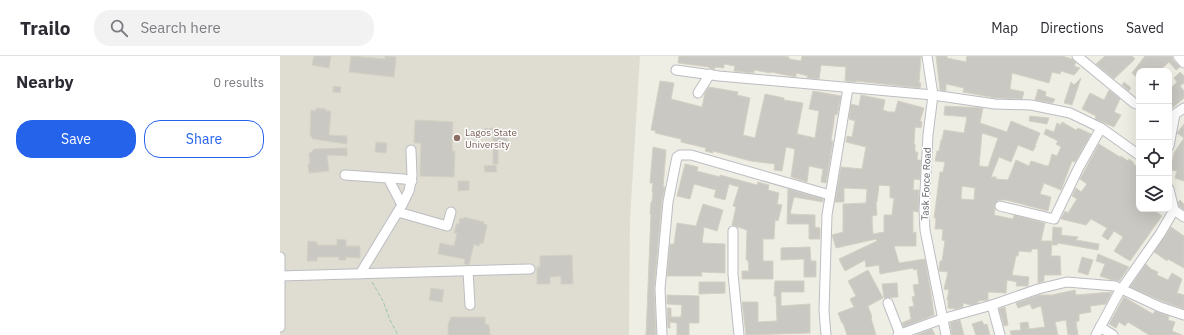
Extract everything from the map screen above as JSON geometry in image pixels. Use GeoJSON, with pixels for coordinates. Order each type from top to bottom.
{"type":"FeatureCollection","features":[{"type":"Feature","properties":{"kind":"street","name":"Task Force Road"},"geometry":{"type":"LineString","coordinates":[[926,56],[933,95],[928,142],[924,210],[925,230],[946,335]]}},
{"type":"Feature","properties":{"kind":"street"},"geometry":{"type":"LineString","coordinates":[[1077,56],[1136,104]]}},
{"type":"Feature","properties":{"kind":"street"},"geometry":{"type":"LineString","coordinates":[[1178,56],[1184,62]]}},
{"type":"Feature","properties":{"kind":"street"},"geometry":{"type":"LineString","coordinates":[[676,70],[848,88],[933,95],[996,104],[1031,105],[1070,113],[1101,128],[1136,153]]}},
{"type":"Feature","properties":{"kind":"street"},"geometry":{"type":"LineString","coordinates":[[698,93],[710,74]]}},
{"type":"Feature","properties":{"kind":"street"},"geometry":{"type":"LineString","coordinates":[[826,335],[824,311],[827,215],[848,88]]}},
{"type":"Feature","properties":{"kind":"street"},"geometry":{"type":"LineString","coordinates":[[1172,119],[1175,114],[1184,108]]}},
{"type":"Feature","properties":{"kind":"street"},"geometry":{"type":"LineString","coordinates":[[1000,206],[1054,220],[1079,167],[1101,128]]}},
{"type":"Feature","properties":{"kind":"street"},"geometry":{"type":"LineString","coordinates":[[364,274],[409,191],[412,181],[411,150]]}},
{"type":"Feature","properties":{"kind":"street"},"geometry":{"type":"LineString","coordinates":[[662,335],[660,289],[668,202],[677,157],[680,155],[691,155],[830,195]]}},
{"type":"Feature","properties":{"kind":"street"},"geometry":{"type":"LineString","coordinates":[[345,175],[404,179],[412,181]]}},
{"type":"Feature","properties":{"kind":"street"},"geometry":{"type":"LineString","coordinates":[[388,178],[400,208],[448,226],[451,212]]}},
{"type":"Feature","properties":{"kind":"street"},"geometry":{"type":"LineString","coordinates":[[1172,202],[1174,210],[1184,217]]}},
{"type":"Feature","properties":{"kind":"street"},"geometry":{"type":"LineString","coordinates":[[1114,335],[1098,331],[1122,289],[1160,234],[1174,210]]}},
{"type":"Feature","properties":{"kind":"street"},"geometry":{"type":"LineString","coordinates":[[733,231],[733,274],[739,335]]}},
{"type":"Feature","properties":{"kind":"street"},"geometry":{"type":"LineString","coordinates":[[280,258],[280,327]]}},
{"type":"Feature","properties":{"kind":"street"},"geometry":{"type":"LineString","coordinates":[[280,276],[530,269]]}},
{"type":"Feature","properties":{"kind":"street"},"geometry":{"type":"LineString","coordinates":[[468,271],[470,305]]}},
{"type":"Feature","properties":{"kind":"street"},"geometry":{"type":"LineString","coordinates":[[888,303],[899,335],[942,319],[992,305],[1038,289],[1067,282],[1115,286],[1160,307],[1184,315]]}},
{"type":"Feature","properties":{"kind":"street"},"geometry":{"type":"LineString","coordinates":[[992,305],[1000,335]]}},
{"type":"Feature","properties":{"kind":"path"},"geometry":{"type":"LineString","coordinates":[[364,274],[383,301],[390,320],[398,335]]}},
{"type":"Feature","properties":{"kind":"shaded area","name":"Lagos State University"},"geometry":{"type":"Polygon","coordinates":[[[280,56],[640,56],[630,219],[629,335],[280,335],[280,56]]]}},
{"type":"Feature","properties":{"kind":"building"},"geometry":{"type":"Polygon","coordinates":[[[314,56],[331,56],[329,68],[312,65],[314,56]]]}},
{"type":"Feature","properties":{"kind":"building"},"geometry":{"type":"Polygon","coordinates":[[[351,56],[385,59],[385,56],[396,57],[394,77],[349,72],[351,56]]]}},
{"type":"Feature","properties":{"kind":"building"},"geometry":{"type":"Polygon","coordinates":[[[679,56],[784,56],[789,57],[789,59],[801,61],[802,56],[921,56],[919,83],[921,83],[920,88],[845,81],[846,67],[821,65],[819,79],[807,78],[808,76],[796,73],[796,77],[754,70],[754,73],[734,71],[735,66],[724,64],[724,68],[715,67],[714,69],[678,63],[679,56]]]}},
{"type":"Feature","properties":{"kind":"building"},"geometry":{"type":"Polygon","coordinates":[[[936,56],[947,56],[947,58],[966,62],[967,56],[1062,56],[1072,59],[1076,63],[1074,66],[1080,68],[1074,75],[1061,71],[1060,74],[1052,72],[1049,83],[1012,73],[1010,89],[1024,92],[1022,99],[996,98],[963,92],[964,88],[946,84],[946,91],[940,90],[936,56]]]}},
{"type":"Feature","properties":{"kind":"building"},"geometry":{"type":"Polygon","coordinates":[[[1105,56],[1132,56],[1135,59],[1114,79],[1096,64],[1105,56]]]}},
{"type":"Feature","properties":{"kind":"building"},"geometry":{"type":"Polygon","coordinates":[[[1145,56],[1172,56],[1173,60],[1180,67],[1176,70],[1169,62],[1162,68],[1136,68],[1136,76],[1132,73],[1145,56]]]}},
{"type":"Feature","properties":{"kind":"building"},"geometry":{"type":"Polygon","coordinates":[[[1180,72],[1184,76],[1184,83],[1180,86],[1184,91],[1184,98],[1172,108],[1172,87],[1177,82],[1174,78],[1180,72]]]}},
{"type":"Feature","properties":{"kind":"building"},"geometry":{"type":"Polygon","coordinates":[[[1081,78],[1072,105],[1064,103],[1071,82],[1074,85],[1081,78]]]}},
{"type":"Feature","properties":{"kind":"building"},"geometry":{"type":"Polygon","coordinates":[[[660,81],[674,83],[671,99],[702,107],[705,93],[709,87],[738,92],[737,95],[750,98],[743,135],[755,138],[765,94],[784,98],[784,100],[803,103],[797,134],[815,138],[819,111],[809,109],[813,91],[841,96],[837,115],[835,114],[831,141],[833,141],[826,183],[821,182],[823,169],[809,166],[807,182],[791,177],[795,149],[786,147],[782,171],[774,170],[775,164],[751,161],[713,151],[713,153],[705,151],[706,148],[681,142],[681,139],[655,133],[656,131],[651,130],[660,81]]]}},
{"type":"Feature","properties":{"kind":"building"},"geometry":{"type":"Polygon","coordinates":[[[1124,82],[1131,88],[1129,91],[1122,85],[1124,82]]]}},
{"type":"Feature","properties":{"kind":"building"},"geometry":{"type":"Polygon","coordinates":[[[333,86],[341,87],[340,93],[333,92],[333,86]]]}},
{"type":"Feature","properties":{"kind":"building"},"geometry":{"type":"Polygon","coordinates":[[[1038,89],[1046,92],[1045,96],[1055,99],[1053,103],[1035,100],[1038,89]]]}},
{"type":"Feature","properties":{"kind":"building"},"geometry":{"type":"Polygon","coordinates":[[[1109,90],[1120,99],[1114,112],[1121,115],[1114,127],[1095,119],[1096,116],[1082,109],[1090,93],[1104,100],[1109,90]]]}},
{"type":"Feature","properties":{"kind":"building"},"geometry":{"type":"Polygon","coordinates":[[[861,95],[885,100],[883,110],[889,112],[895,112],[898,101],[924,108],[920,121],[922,122],[921,128],[915,127],[914,144],[915,152],[918,152],[917,160],[921,160],[920,180],[914,179],[913,190],[919,190],[918,212],[913,211],[913,233],[916,232],[916,246],[894,246],[899,263],[925,259],[934,315],[904,327],[902,323],[911,319],[909,307],[914,306],[912,297],[915,296],[913,285],[919,284],[917,269],[914,270],[913,268],[880,274],[879,265],[866,267],[865,260],[845,271],[839,259],[877,241],[876,239],[836,248],[832,235],[843,232],[843,204],[866,203],[867,189],[844,188],[844,202],[835,202],[841,167],[862,169],[866,147],[846,142],[847,136],[852,137],[855,121],[849,119],[851,104],[859,106],[861,95]],[[879,185],[876,202],[877,215],[872,216],[873,234],[884,232],[884,215],[892,215],[894,198],[890,198],[890,186],[879,185]]]}},
{"type":"Feature","properties":{"kind":"building"},"geometry":{"type":"Polygon","coordinates":[[[945,106],[983,108],[980,123],[1007,132],[1011,121],[1040,133],[1033,151],[1018,145],[1011,162],[999,157],[991,177],[996,177],[996,179],[1008,180],[1016,160],[1029,166],[1031,161],[1047,166],[1049,165],[1052,154],[1057,156],[1061,147],[1056,144],[1058,141],[1044,134],[1046,129],[1054,132],[1057,123],[1061,125],[1062,122],[1076,130],[1078,128],[1091,134],[1075,162],[1072,161],[1061,190],[1044,183],[1040,194],[1051,197],[1048,211],[1006,200],[998,200],[994,205],[994,215],[1013,219],[1014,215],[1045,223],[1041,241],[1052,241],[1051,256],[1060,256],[1061,275],[1044,275],[1044,281],[1038,283],[1038,249],[1032,249],[1031,252],[1019,251],[1018,256],[1016,256],[1012,275],[1029,277],[1028,286],[1016,286],[1017,282],[1007,280],[1006,293],[988,292],[988,300],[978,301],[978,303],[971,305],[963,303],[963,307],[956,309],[948,308],[947,300],[949,290],[944,289],[948,272],[939,271],[945,241],[942,240],[943,229],[935,229],[936,218],[934,218],[940,172],[943,172],[945,162],[935,161],[944,130],[964,133],[967,117],[944,115],[945,106]],[[982,133],[979,166],[988,167],[998,138],[982,133]],[[962,186],[961,199],[974,200],[975,188],[962,186]]]}},
{"type":"Feature","properties":{"kind":"building"},"geometry":{"type":"Polygon","coordinates":[[[316,108],[331,111],[329,135],[347,136],[347,144],[313,139],[310,135],[311,110],[316,111],[316,108]]]}},
{"type":"Feature","properties":{"kind":"building"},"geometry":{"type":"Polygon","coordinates":[[[1030,116],[1049,118],[1047,124],[1029,121],[1030,116]]]}},
{"type":"Feature","properties":{"kind":"building"},"geometry":{"type":"Polygon","coordinates":[[[415,120],[453,122],[452,151],[455,151],[454,177],[420,176],[421,143],[414,143],[415,120]]]}},
{"type":"Feature","properties":{"kind":"building"},"geometry":{"type":"Polygon","coordinates":[[[1184,124],[1184,138],[1177,133],[1184,124]]]}},
{"type":"Feature","properties":{"kind":"building"},"geometry":{"type":"Polygon","coordinates":[[[497,128],[497,130],[504,131],[503,137],[507,137],[507,142],[498,142],[498,164],[493,164],[493,135],[483,135],[483,129],[497,128]]]}},
{"type":"Feature","properties":{"kind":"building"},"geometry":{"type":"Polygon","coordinates":[[[1184,138],[1184,181],[1175,178],[1177,171],[1172,170],[1174,153],[1184,138]]]}},
{"type":"Feature","properties":{"kind":"building"},"geometry":{"type":"Polygon","coordinates":[[[376,142],[387,143],[386,153],[375,152],[376,142]]]}},
{"type":"Feature","properties":{"kind":"building"},"geometry":{"type":"Polygon","coordinates":[[[1099,144],[1128,161],[1129,159],[1136,166],[1136,212],[1156,212],[1162,216],[1130,261],[1114,251],[1123,237],[1114,231],[1108,240],[1102,236],[1107,228],[1091,219],[1086,225],[1061,219],[1065,211],[1068,213],[1077,199],[1072,196],[1076,188],[1081,192],[1087,184],[1080,179],[1099,144]]]}},
{"type":"Feature","properties":{"kind":"building"},"geometry":{"type":"Polygon","coordinates":[[[653,147],[666,150],[663,187],[665,187],[662,201],[654,289],[656,335],[646,335],[650,214],[653,192],[653,183],[650,183],[653,147]]]}},
{"type":"Feature","properties":{"kind":"building"},"geometry":{"type":"Polygon","coordinates":[[[347,148],[347,156],[327,155],[329,171],[309,173],[309,154],[314,149],[347,148]]]}},
{"type":"Feature","properties":{"kind":"building"},"geometry":{"type":"Polygon","coordinates":[[[685,164],[698,167],[697,171],[720,177],[720,175],[757,185],[758,182],[769,185],[768,190],[779,193],[777,204],[782,205],[778,221],[775,220],[774,239],[763,239],[763,261],[773,261],[773,279],[742,279],[742,271],[749,271],[748,260],[746,260],[747,230],[732,225],[736,207],[733,206],[739,187],[729,184],[725,200],[714,197],[716,190],[694,184],[690,199],[677,196],[685,164]]]}},
{"type":"Feature","properties":{"kind":"building"},"geometry":{"type":"Polygon","coordinates":[[[496,165],[497,172],[485,172],[484,166],[496,165]]]}},
{"type":"Feature","properties":{"kind":"building"},"geometry":{"type":"Polygon","coordinates":[[[458,181],[469,181],[469,190],[458,191],[458,181]]]}},
{"type":"Feature","properties":{"kind":"building"},"geometry":{"type":"Polygon","coordinates":[[[788,189],[823,199],[823,202],[794,197],[790,214],[815,215],[815,227],[820,228],[820,239],[809,239],[809,224],[787,224],[788,189]]]}},
{"type":"Feature","properties":{"kind":"building"},"geometry":{"type":"Polygon","coordinates":[[[1180,200],[1184,204],[1184,210],[1179,206],[1178,202],[1180,200]]]}},
{"type":"Feature","properties":{"kind":"building"},"geometry":{"type":"Polygon","coordinates":[[[703,204],[723,210],[717,231],[704,227],[702,243],[725,244],[725,273],[701,272],[702,276],[667,276],[670,244],[674,244],[677,223],[696,226],[703,204]]]}},
{"type":"Feature","properties":{"kind":"building"},"geometry":{"type":"Polygon","coordinates":[[[464,217],[484,222],[484,224],[487,225],[483,244],[480,243],[479,246],[474,244],[469,265],[464,264],[465,259],[438,254],[440,243],[454,246],[457,233],[454,233],[457,223],[459,224],[460,218],[463,219],[464,217]]]}},
{"type":"Feature","properties":{"kind":"building"},"geometry":{"type":"Polygon","coordinates":[[[1053,227],[1062,228],[1061,235],[1078,237],[1076,240],[1099,244],[1098,250],[1058,243],[1057,245],[1052,245],[1053,227]]]}},
{"type":"Feature","properties":{"kind":"building"},"geometry":{"type":"Polygon","coordinates":[[[1171,227],[1184,236],[1184,268],[1168,259],[1167,261],[1154,252],[1171,227]]]}},
{"type":"Feature","properties":{"kind":"building"},"geometry":{"type":"Polygon","coordinates":[[[337,239],[346,240],[346,246],[360,246],[360,258],[346,257],[346,260],[339,260],[339,257],[317,257],[317,261],[307,261],[308,241],[317,242],[317,245],[337,245],[337,239]]]}},
{"type":"Feature","properties":{"kind":"building"},"geometry":{"type":"Polygon","coordinates":[[[810,247],[811,261],[816,261],[816,277],[804,277],[804,259],[781,260],[781,248],[810,247]]]}},
{"type":"Feature","properties":{"kind":"building"},"geometry":{"type":"Polygon","coordinates":[[[1098,254],[1129,267],[1119,281],[1100,276],[1105,264],[1096,261],[1098,254]]]}},
{"type":"Feature","properties":{"kind":"building"},"geometry":{"type":"Polygon","coordinates":[[[572,255],[573,284],[561,284],[561,276],[550,277],[550,284],[537,284],[537,267],[540,267],[540,256],[572,255]]]}},
{"type":"Feature","properties":{"kind":"building"},"geometry":{"type":"Polygon","coordinates":[[[1082,257],[1093,260],[1088,275],[1078,272],[1082,257]]]}},
{"type":"Feature","properties":{"kind":"building"},"geometry":{"type":"Polygon","coordinates":[[[1146,264],[1151,269],[1158,272],[1157,275],[1168,280],[1172,273],[1182,279],[1177,293],[1184,295],[1184,309],[1130,287],[1146,264]]]}},
{"type":"Feature","properties":{"kind":"building"},"geometry":{"type":"Polygon","coordinates":[[[868,270],[883,298],[868,306],[876,335],[847,335],[838,313],[854,307],[850,299],[856,296],[848,281],[868,270]]]}},
{"type":"Feature","properties":{"kind":"building"},"geometry":{"type":"Polygon","coordinates":[[[775,281],[804,281],[804,292],[781,292],[781,306],[810,304],[810,333],[746,335],[742,302],[758,302],[758,322],[777,321],[776,296],[774,296],[775,281]]]}},
{"type":"Feature","properties":{"kind":"building"},"geometry":{"type":"Polygon","coordinates":[[[699,282],[725,282],[725,293],[699,294],[699,282]]]}},
{"type":"Feature","properties":{"kind":"building"},"geometry":{"type":"Polygon","coordinates":[[[897,283],[898,297],[884,298],[882,284],[897,283]]]}},
{"type":"Feature","properties":{"kind":"building"},"geometry":{"type":"Polygon","coordinates":[[[431,288],[444,290],[442,302],[429,300],[431,288]]]}},
{"type":"Feature","properties":{"kind":"building"},"geometry":{"type":"Polygon","coordinates":[[[1075,290],[1076,295],[1112,292],[1106,304],[1090,306],[1091,312],[1079,314],[1079,321],[1076,322],[1078,335],[1068,335],[1066,320],[1055,322],[1058,335],[1011,335],[1010,331],[1021,330],[1020,323],[1028,322],[1029,329],[1045,327],[1041,306],[1032,309],[1030,304],[1018,308],[1016,303],[1039,295],[1052,295],[1075,290]]]}},
{"type":"Feature","properties":{"kind":"building"},"geometry":{"type":"Polygon","coordinates":[[[667,295],[699,296],[699,323],[689,323],[689,335],[677,335],[677,323],[670,322],[670,328],[668,328],[667,308],[671,308],[671,317],[681,317],[682,305],[667,304],[667,295]]]}},
{"type":"Feature","properties":{"kind":"building"},"geometry":{"type":"Polygon","coordinates":[[[1124,297],[1153,314],[1155,311],[1169,316],[1168,320],[1175,322],[1172,331],[1182,335],[1149,335],[1128,322],[1125,326],[1119,322],[1116,328],[1109,324],[1124,297]]]}},
{"type":"Feature","properties":{"kind":"building"},"geometry":{"type":"Polygon","coordinates":[[[1005,307],[1008,325],[1004,326],[999,309],[1005,307]]]}},
{"type":"Feature","properties":{"kind":"building"},"geometry":{"type":"Polygon","coordinates":[[[451,317],[485,317],[485,324],[489,325],[490,335],[448,335],[448,325],[451,317]]]}},
{"type":"Feature","properties":{"kind":"building"},"geometry":{"type":"Polygon","coordinates":[[[960,320],[964,335],[952,335],[950,323],[960,320]]]}},
{"type":"Feature","properties":{"kind":"building"},"geometry":{"type":"Polygon","coordinates":[[[982,321],[984,325],[987,324],[990,335],[976,335],[972,324],[982,321]]]}},
{"type":"Feature","properties":{"kind":"building"},"geometry":{"type":"Polygon","coordinates":[[[932,329],[935,335],[916,335],[932,329]]]}},
{"type":"Feature","properties":{"kind":"place","name":"Lagos State University"},"geometry":{"type":"Point","coordinates":[457,138]}}]}
